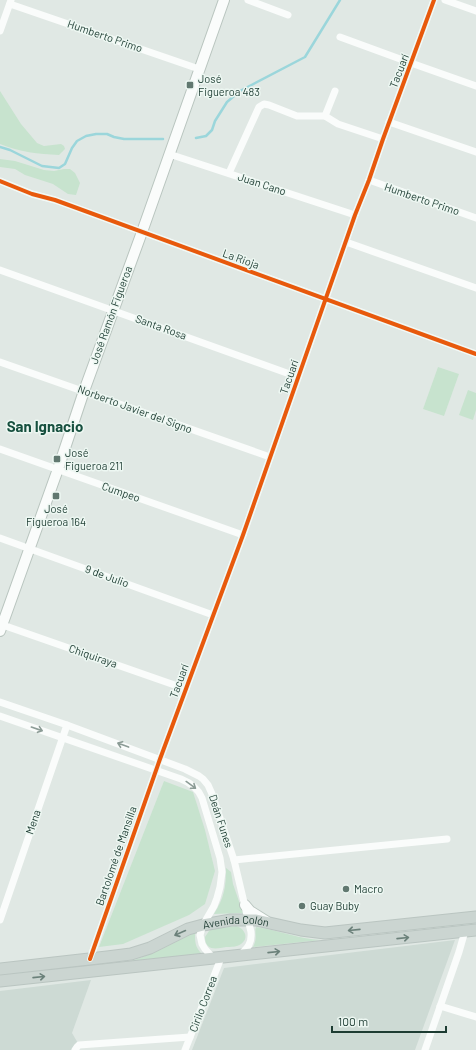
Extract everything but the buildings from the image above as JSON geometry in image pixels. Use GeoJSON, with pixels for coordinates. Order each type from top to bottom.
{"type":"FeatureCollection","features":[{"type":"Feature","properties":{"kind":"main road","name":"José Ramón Figueroa"},"geometry":{"type":"LineString","coordinates":[[1,626],[30,549],[84,391],[224,0]]}},
{"type":"Feature","properties":{"kind":"main road"},"geometry":{"type":"LineString","coordinates":[[245,905],[254,914],[272,923]]}},
{"type":"Feature","properties":{"kind":"main road","name":"Avenida Colón"},"geometry":{"type":"LineString","coordinates":[[0,969],[119,956],[141,951],[178,933],[203,925],[231,920],[248,920],[272,923],[301,930],[325,933],[476,917]]}},
{"type":"Feature","properties":{"kind":"main road"},"geometry":{"type":"LineString","coordinates":[[0,981],[470,930]]}},
{"type":"Feature","properties":{"kind":"street"},"geometry":{"type":"LineString","coordinates":[[248,0],[288,15]]}},
{"type":"Feature","properties":{"kind":"street","name":"Tacuarí"},"geometry":{"type":"LineString","coordinates":[[160,759],[243,535],[355,215],[369,180],[382,139],[412,63],[434,0]]}},
{"type":"Feature","properties":{"kind":"street"},"geometry":{"type":"LineString","coordinates":[[445,0],[476,11]]}},
{"type":"Feature","properties":{"kind":"street","name":"Humberto Primo"},"geometry":{"type":"LineString","coordinates":[[11,2],[199,69]]}},
{"type":"Feature","properties":{"kind":"street"},"geometry":{"type":"LineString","coordinates":[[0,31],[11,2]]}},
{"type":"Feature","properties":{"kind":"street"},"geometry":{"type":"LineString","coordinates":[[340,37],[476,86]]}},
{"type":"Feature","properties":{"kind":"street"},"geometry":{"type":"LineString","coordinates":[[325,116],[335,91]]}},
{"type":"Feature","properties":{"kind":"street"},"geometry":{"type":"LineString","coordinates":[[228,173],[259,107],[264,104],[296,116],[325,116],[338,124],[382,139]]}},
{"type":"Feature","properties":{"kind":"street"},"geometry":{"type":"LineString","coordinates":[[389,122],[476,152]]}},
{"type":"Feature","properties":{"kind":"street","name":"Juan Cano"},"geometry":{"type":"LineString","coordinates":[[169,154],[355,215]]}},
{"type":"Feature","properties":{"kind":"street","name":"Humberto Primo"},"geometry":{"type":"LineString","coordinates":[[369,180],[476,218]]}},
{"type":"Feature","properties":{"kind":"street","name":"La Rioja"},"geometry":{"type":"LineString","coordinates":[[0,181],[32,194],[55,200],[476,354]]}},
{"type":"Feature","properties":{"kind":"street"},"geometry":{"type":"LineString","coordinates":[[346,242],[476,288]]}},
{"type":"Feature","properties":{"kind":"street","name":"Santa Rosa"},"geometry":{"type":"LineString","coordinates":[[0,270],[298,377]]}},
{"type":"Feature","properties":{"kind":"street","name":"Norberto Javier del Signo"},"geometry":{"type":"LineString","coordinates":[[0,362],[270,457]]}},
{"type":"Feature","properties":{"kind":"street","name":"Cumpeo"},"geometry":{"type":"LineString","coordinates":[[0,449],[243,535]]}},
{"type":"Feature","properties":{"kind":"street","name":"9 de Julio"},"geometry":{"type":"LineString","coordinates":[[0,538],[213,615]]}},
{"type":"Feature","properties":{"kind":"street","name":"Chiquiraya"},"geometry":{"type":"LineString","coordinates":[[1,626],[186,689]]}},
{"type":"Feature","properties":{"kind":"street","name":"Deán Funes"},"geometry":{"type":"LineString","coordinates":[[0,702],[160,759],[192,772],[199,776],[208,785],[234,860],[251,932],[251,941],[246,950],[240,956]]}},
{"type":"Feature","properties":{"kind":"street","name":"Deán Funes"},"geometry":{"type":"LineString","coordinates":[[0,716],[189,782],[197,790],[202,798],[220,858],[222,872],[217,898],[203,925],[200,935],[202,944],[208,952],[217,958]]}},
{"type":"Feature","properties":{"kind":"street","name":"Mena"},"geometry":{"type":"LineString","coordinates":[[0,920],[67,725]]}},
{"type":"Feature","properties":{"kind":"street","name":"Bartolomé de Mansilla"},"geometry":{"type":"LineString","coordinates":[[90,959],[160,759]]}},
{"type":"Feature","properties":{"kind":"street"},"geometry":{"type":"LineString","coordinates":[[234,860],[447,839]]}},
{"type":"Feature","properties":{"kind":"street"},"geometry":{"type":"LineString","coordinates":[[425,1050],[459,952],[470,930]]}},
{"type":"Feature","properties":{"kind":"street","name":"Cirilo Correa"},"geometry":{"type":"LineString","coordinates":[[185,1050],[217,958]]}},
{"type":"Feature","properties":{"kind":"street"},"geometry":{"type":"LineString","coordinates":[[440,1006],[476,1017]]}},
{"type":"Feature","properties":{"kind":"street"},"geometry":{"type":"LineString","coordinates":[[77,1048],[190,1037]]}},
{"type":"Feature","properties":{"kind":"shaded area"},"geometry":{"type":"Polygon","coordinates":[[[455,940],[415,1050],[192,1050],[224,968],[455,940]]]}},
{"type":"Feature","properties":{"kind":"shaded area"},"geometry":{"type":"Polygon","coordinates":[[[91,980],[72,1033],[79,1045],[76,1050],[0,1050],[0,991],[91,980]]]}},
{"type":"Feature","properties":{"kind":"green space"},"geometry":{"type":"Polygon","coordinates":[[[0,91],[21,124],[37,143],[44,146],[61,144],[65,149],[59,155],[51,155],[22,151],[0,144],[0,91]]]}},
{"type":"Feature","properties":{"kind":"green space"},"geometry":{"type":"Polygon","coordinates":[[[0,159],[15,161],[44,170],[54,171],[70,169],[75,173],[80,183],[76,195],[68,194],[53,184],[25,175],[15,169],[0,167],[0,159]]]}},
{"type":"Feature","properties":{"kind":"green space"},"geometry":{"type":"Polygon","coordinates":[[[438,367],[459,374],[444,416],[423,409],[438,367]]]}},
{"type":"Feature","properties":{"kind":"green space"},"geometry":{"type":"Polygon","coordinates":[[[468,390],[476,393],[476,410],[473,420],[459,415],[468,390]]]}},
{"type":"Feature","properties":{"kind":"green space"},"geometry":{"type":"Polygon","coordinates":[[[164,781],[193,792],[205,830],[215,871],[205,904],[189,915],[123,944],[99,947],[164,781]]]}},
{"type":"Feature","properties":{"kind":"green space"},"geometry":{"type":"Polygon","coordinates":[[[226,868],[231,872],[233,884],[243,913],[214,914],[224,892],[226,868]]]}},
{"type":"Feature","properties":{"kind":"green space"},"geometry":{"type":"Polygon","coordinates":[[[236,926],[239,927],[245,934],[244,942],[238,946],[212,948],[205,942],[205,937],[212,929],[236,926]]]}},
{"type":"Feature","properties":{"kind":"green space"},"geometry":{"type":"Polygon","coordinates":[[[256,927],[304,938],[321,940],[253,947],[256,927]]]}},
{"type":"Feature","properties":{"kind":"green space"},"geometry":{"type":"Polygon","coordinates":[[[195,933],[196,944],[202,954],[128,962],[155,952],[195,933]]]}},
{"type":"Feature","properties":{"kind":"waterway"},"geometry":{"type":"LineString","coordinates":[[196,138],[206,136],[212,130],[215,121],[227,102],[240,91],[305,57],[340,0]]}},
{"type":"Feature","properties":{"kind":"waterway"},"geometry":{"type":"LineString","coordinates":[[0,147],[10,150],[42,166],[59,168],[65,164],[77,141],[86,136],[107,134],[124,139],[163,139]]}},
{"type":"Feature","properties":{"kind":"cycle path"},"geometry":{"type":"LineString","coordinates":[[90,959],[160,759],[243,535],[355,215],[434,0]]}},
{"type":"Feature","properties":{"kind":"cycle path"},"geometry":{"type":"LineString","coordinates":[[0,181],[32,194],[55,200],[476,354]]}},
{"type":"Feature","properties":{"kind":"place","name":"José Figueroa 483"},"geometry":{"type":"Point","coordinates":[190,85]}},
{"type":"Feature","properties":{"kind":"place","name":"José Figueroa 211"},"geometry":{"type":"Point","coordinates":[57,459]}},
{"type":"Feature","properties":{"kind":"place","name":"José Figueroa 164"},"geometry":{"type":"Point","coordinates":[56,496]}},
{"type":"Feature","properties":{"kind":"place","name":"Macro"},"geometry":{"type":"Point","coordinates":[346,889]}},
{"type":"Feature","properties":{"kind":"place","name":"Guay Buby"},"geometry":{"type":"Point","coordinates":[302,906]}},
{"type":"Feature","properties":{"kind":"district","name":"San Ignacio"},"geometry":{"type":"Point","coordinates":[45,427]}}]}
